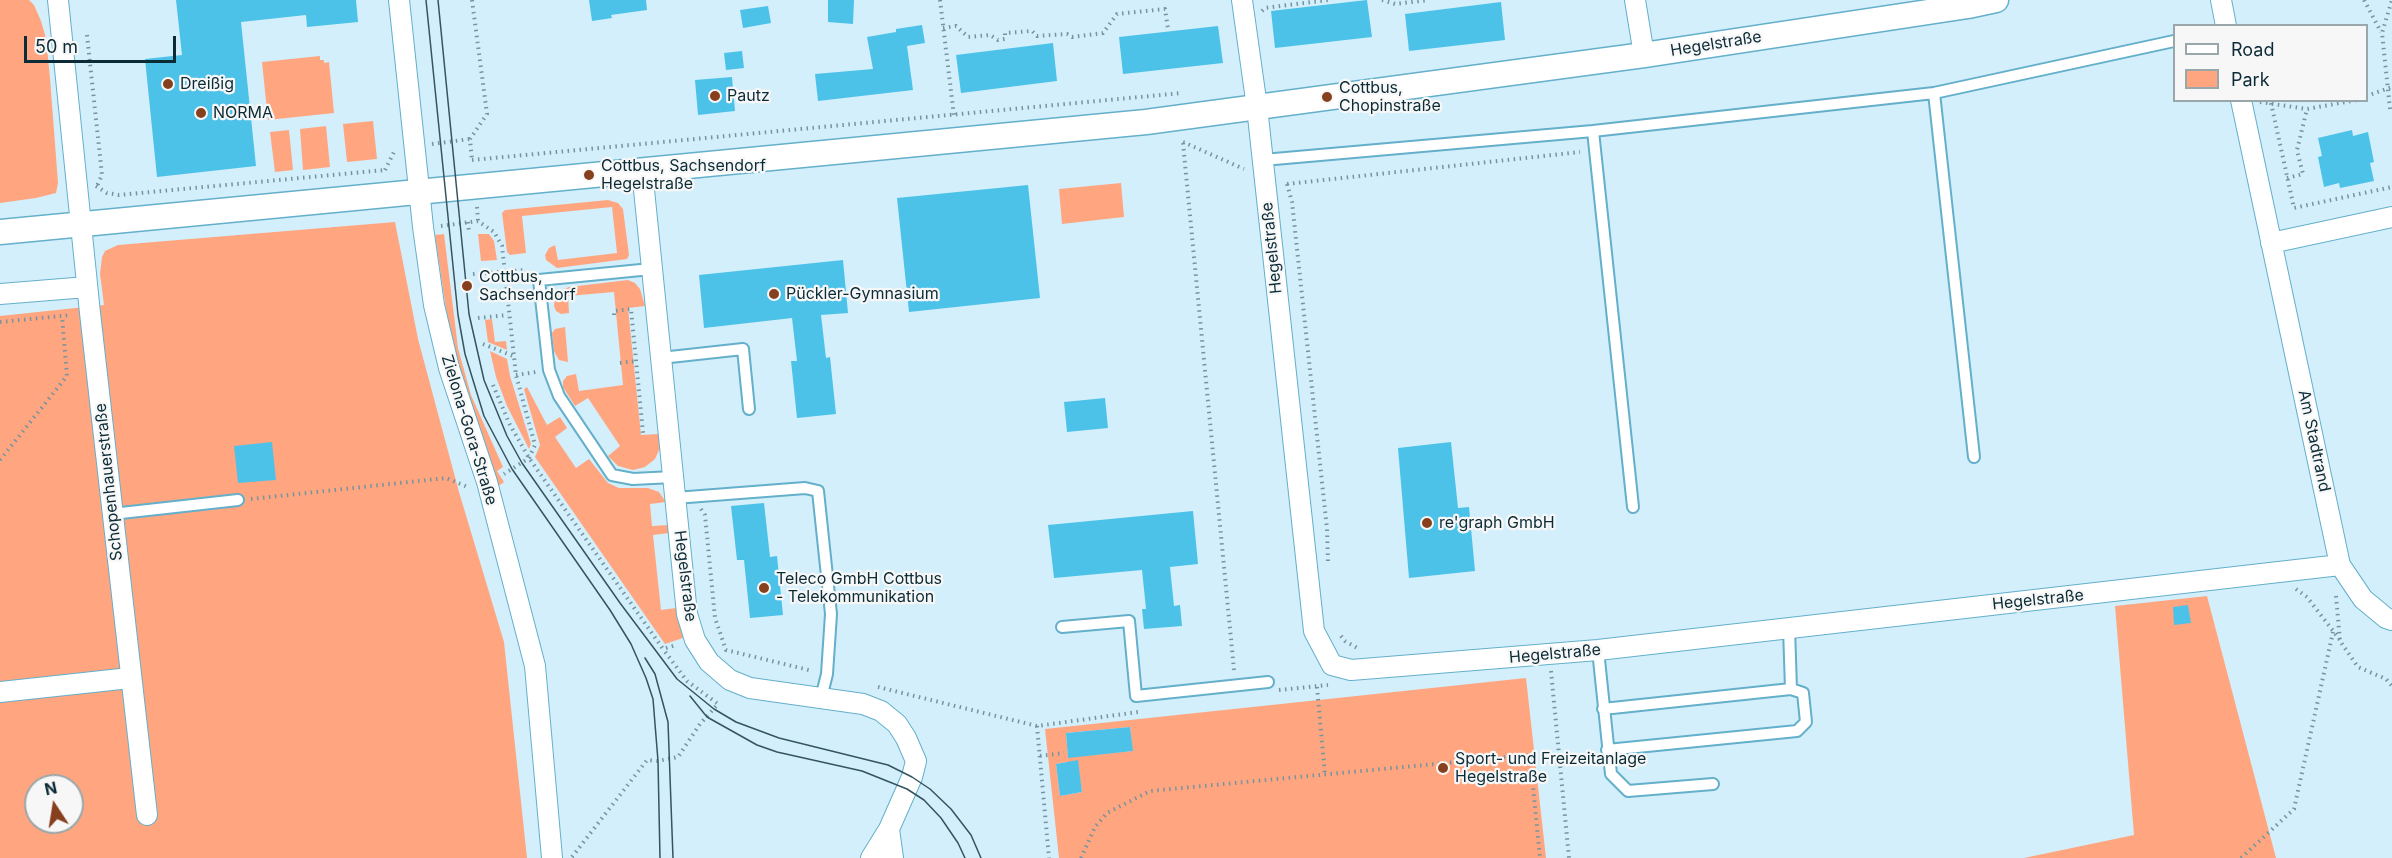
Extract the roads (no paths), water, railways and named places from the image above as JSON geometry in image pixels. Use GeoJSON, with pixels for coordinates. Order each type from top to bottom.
{"type":"FeatureCollection","features":[{"type":"Feature","properties":{"kind":"street","name":"Schopenhauerstraße"},"geometry":{"type":"LineString","coordinates":[[58,0],[87,287],[147,815]]}},
{"type":"Feature","properties":{"kind":"street","name":"Zielona-Gora-Straße"},"geometry":{"type":"LineString","coordinates":[[399,0],[434,305],[449,368],[487,482],[535,666],[552,858]]}},
{"type":"Feature","properties":{"kind":"street","name":"Hegelstraße"},"geometry":{"type":"LineString","coordinates":[[1242,0],[1257,106],[1314,631],[1332,665],[1351,670],[1598,650],[2340,565]]}},
{"type":"Feature","properties":{"kind":"street"},"geometry":{"type":"LineString","coordinates":[[1635,0],[1644,55]]}},
{"type":"Feature","properties":{"kind":"street","name":"Hegelstraße"},"geometry":{"type":"LineString","coordinates":[[420,192],[1146,122],[1644,55],[1996,0]]}},
{"type":"Feature","properties":{"kind":"street"},"geometry":{"type":"LineString","coordinates":[[2221,0],[2226,24]]}},
{"type":"Feature","properties":{"kind":"street","name":"Am Stadtrand"},"geometry":{"type":"LineString","coordinates":[[2241,102],[2340,565],[2363,599],[2386,618],[2392,620]]}},
{"type":"Feature","properties":{"kind":"street","name":"Hegelstraße"},"geometry":{"type":"LineString","coordinates":[[642,170],[673,477],[685,498],[687,614],[695,640],[710,662],[730,680],[750,688],[863,704],[880,711],[897,724],[916,761],[912,777],[889,829],[871,858]]}},
{"type":"Feature","properties":{"kind":"street"},"geometry":{"type":"LineString","coordinates":[[0,232],[420,192]]}},
{"type":"Feature","properties":{"kind":"street"},"geometry":{"type":"LineString","coordinates":[[2271,243],[2392,217]]}},
{"type":"Feature","properties":{"kind":"street"},"geometry":{"type":"LineString","coordinates":[[0,294],[87,287]]}},
{"type":"Feature","properties":{"kind":"street"},"geometry":{"type":"LineString","coordinates":[[0,692],[130,678]]}},
{"type":"Feature","properties":{"kind":"street"},"geometry":{"type":"LineString","coordinates":[[889,829],[893,858]]}},
{"type":"Feature","properties":{"kind":"lane"},"geometry":{"type":"LineString","coordinates":[[1263,160],[1593,131],[1934,93],[2173,41]]}},
{"type":"Feature","properties":{"kind":"lane"},"geometry":{"type":"LineString","coordinates":[[1934,93],[1974,457]]}},
{"type":"Feature","properties":{"kind":"lane"},"geometry":{"type":"LineString","coordinates":[[1593,131],[1633,507]]}},
{"type":"Feature","properties":{"kind":"lane"},"geometry":{"type":"LineString","coordinates":[[651,269],[539,280],[549,370],[559,396],[612,475],[633,479],[673,477]]}},
{"type":"Feature","properties":{"kind":"lane"},"geometry":{"type":"LineString","coordinates":[[661,358],[743,349],[748,409]]}},
{"type":"Feature","properties":{"kind":"lane"},"geometry":{"type":"LineString","coordinates":[[685,498],[805,488],[818,491],[831,614],[827,674],[820,698]]}},
{"type":"Feature","properties":{"kind":"lane"},"geometry":{"type":"LineString","coordinates":[[112,514],[238,501]]}},
{"type":"Feature","properties":{"kind":"lane"},"geometry":{"type":"LineString","coordinates":[[1062,627],[1129,621],[1136,696],[1268,682]]}},
{"type":"Feature","properties":{"kind":"lane"},"geometry":{"type":"LineString","coordinates":[[1789,628],[1791,689]]}},
{"type":"Feature","properties":{"kind":"lane"},"geometry":{"type":"LineString","coordinates":[[1598,650],[1611,774],[1628,790],[1713,784]]}},
{"type":"Feature","properties":{"kind":"lane"},"geometry":{"type":"LineString","coordinates":[[1603,709],[1791,689],[1803,693],[1806,722],[1797,731],[1607,750]]}},
{"type":"Feature","properties":{"kind":"tram line"},"geometry":{"type":"LineString","coordinates":[[426,0],[458,315],[465,354],[484,416],[512,469],[610,610],[631,644],[646,678],[653,699],[658,761],[660,858]]}},
{"type":"Feature","properties":{"kind":"tram line"},"geometry":{"type":"LineString","coordinates":[[438,0],[469,314],[484,380],[507,436],[522,463],[620,603],[677,679],[714,709],[736,722],[779,738],[888,765],[912,777],[930,789],[951,809],[971,835],[981,858]]}},
{"type":"Feature","properties":{"kind":"tram line"},"geometry":{"type":"LineString","coordinates":[[645,658],[655,674],[668,722],[673,858]]}},
{"type":"Feature","properties":{"kind":"tram line"},"geometry":{"type":"LineString","coordinates":[[690,696],[707,717],[757,745],[777,752],[862,771],[907,789],[924,800],[941,818],[965,858]]}},
{"type":"Feature","properties":{"kind":"place","name":"Dreißig"},"geometry":{"type":"Point","coordinates":[168,84]}},
{"type":"Feature","properties":{"kind":"place","name":"Pautz"},"geometry":{"type":"Point","coordinates":[715,96]}},
{"type":"Feature","properties":{"kind":"place","name":"Cottbus, Chopinstraße"},"geometry":{"type":"Point","coordinates":[1327,97]}},
{"type":"Feature","properties":{"kind":"place","name":"NORMA"},"geometry":{"type":"Point","coordinates":[201,113]}},
{"type":"Feature","properties":{"kind":"place","name":"Cottbus, Sachsendorf Hegelstraße"},"geometry":{"type":"Point","coordinates":[589,175]}},
{"type":"Feature","properties":{"kind":"place","name":"Cottbus, Sachsendorf"},"geometry":{"type":"Point","coordinates":[467,286]}},
{"type":"Feature","properties":{"kind":"place","name":"Pückler-Gymnasium"},"geometry":{"type":"Point","coordinates":[774,294]}},
{"type":"Feature","properties":{"kind":"place","name":"re'graph GmbH"},"geometry":{"type":"Point","coordinates":[1427,523]}},
{"type":"Feature","properties":{"kind":"place","name":"Teleco GmbH Cottbus - Telekommunikation"},"geometry":{"type":"Point","coordinates":[764,588]}},
{"type":"Feature","properties":{"kind":"place","name":"Sport- und Freizeitanlage Hegelstraße"},"geometry":{"type":"Point","coordinates":[1443,768]}}]}
